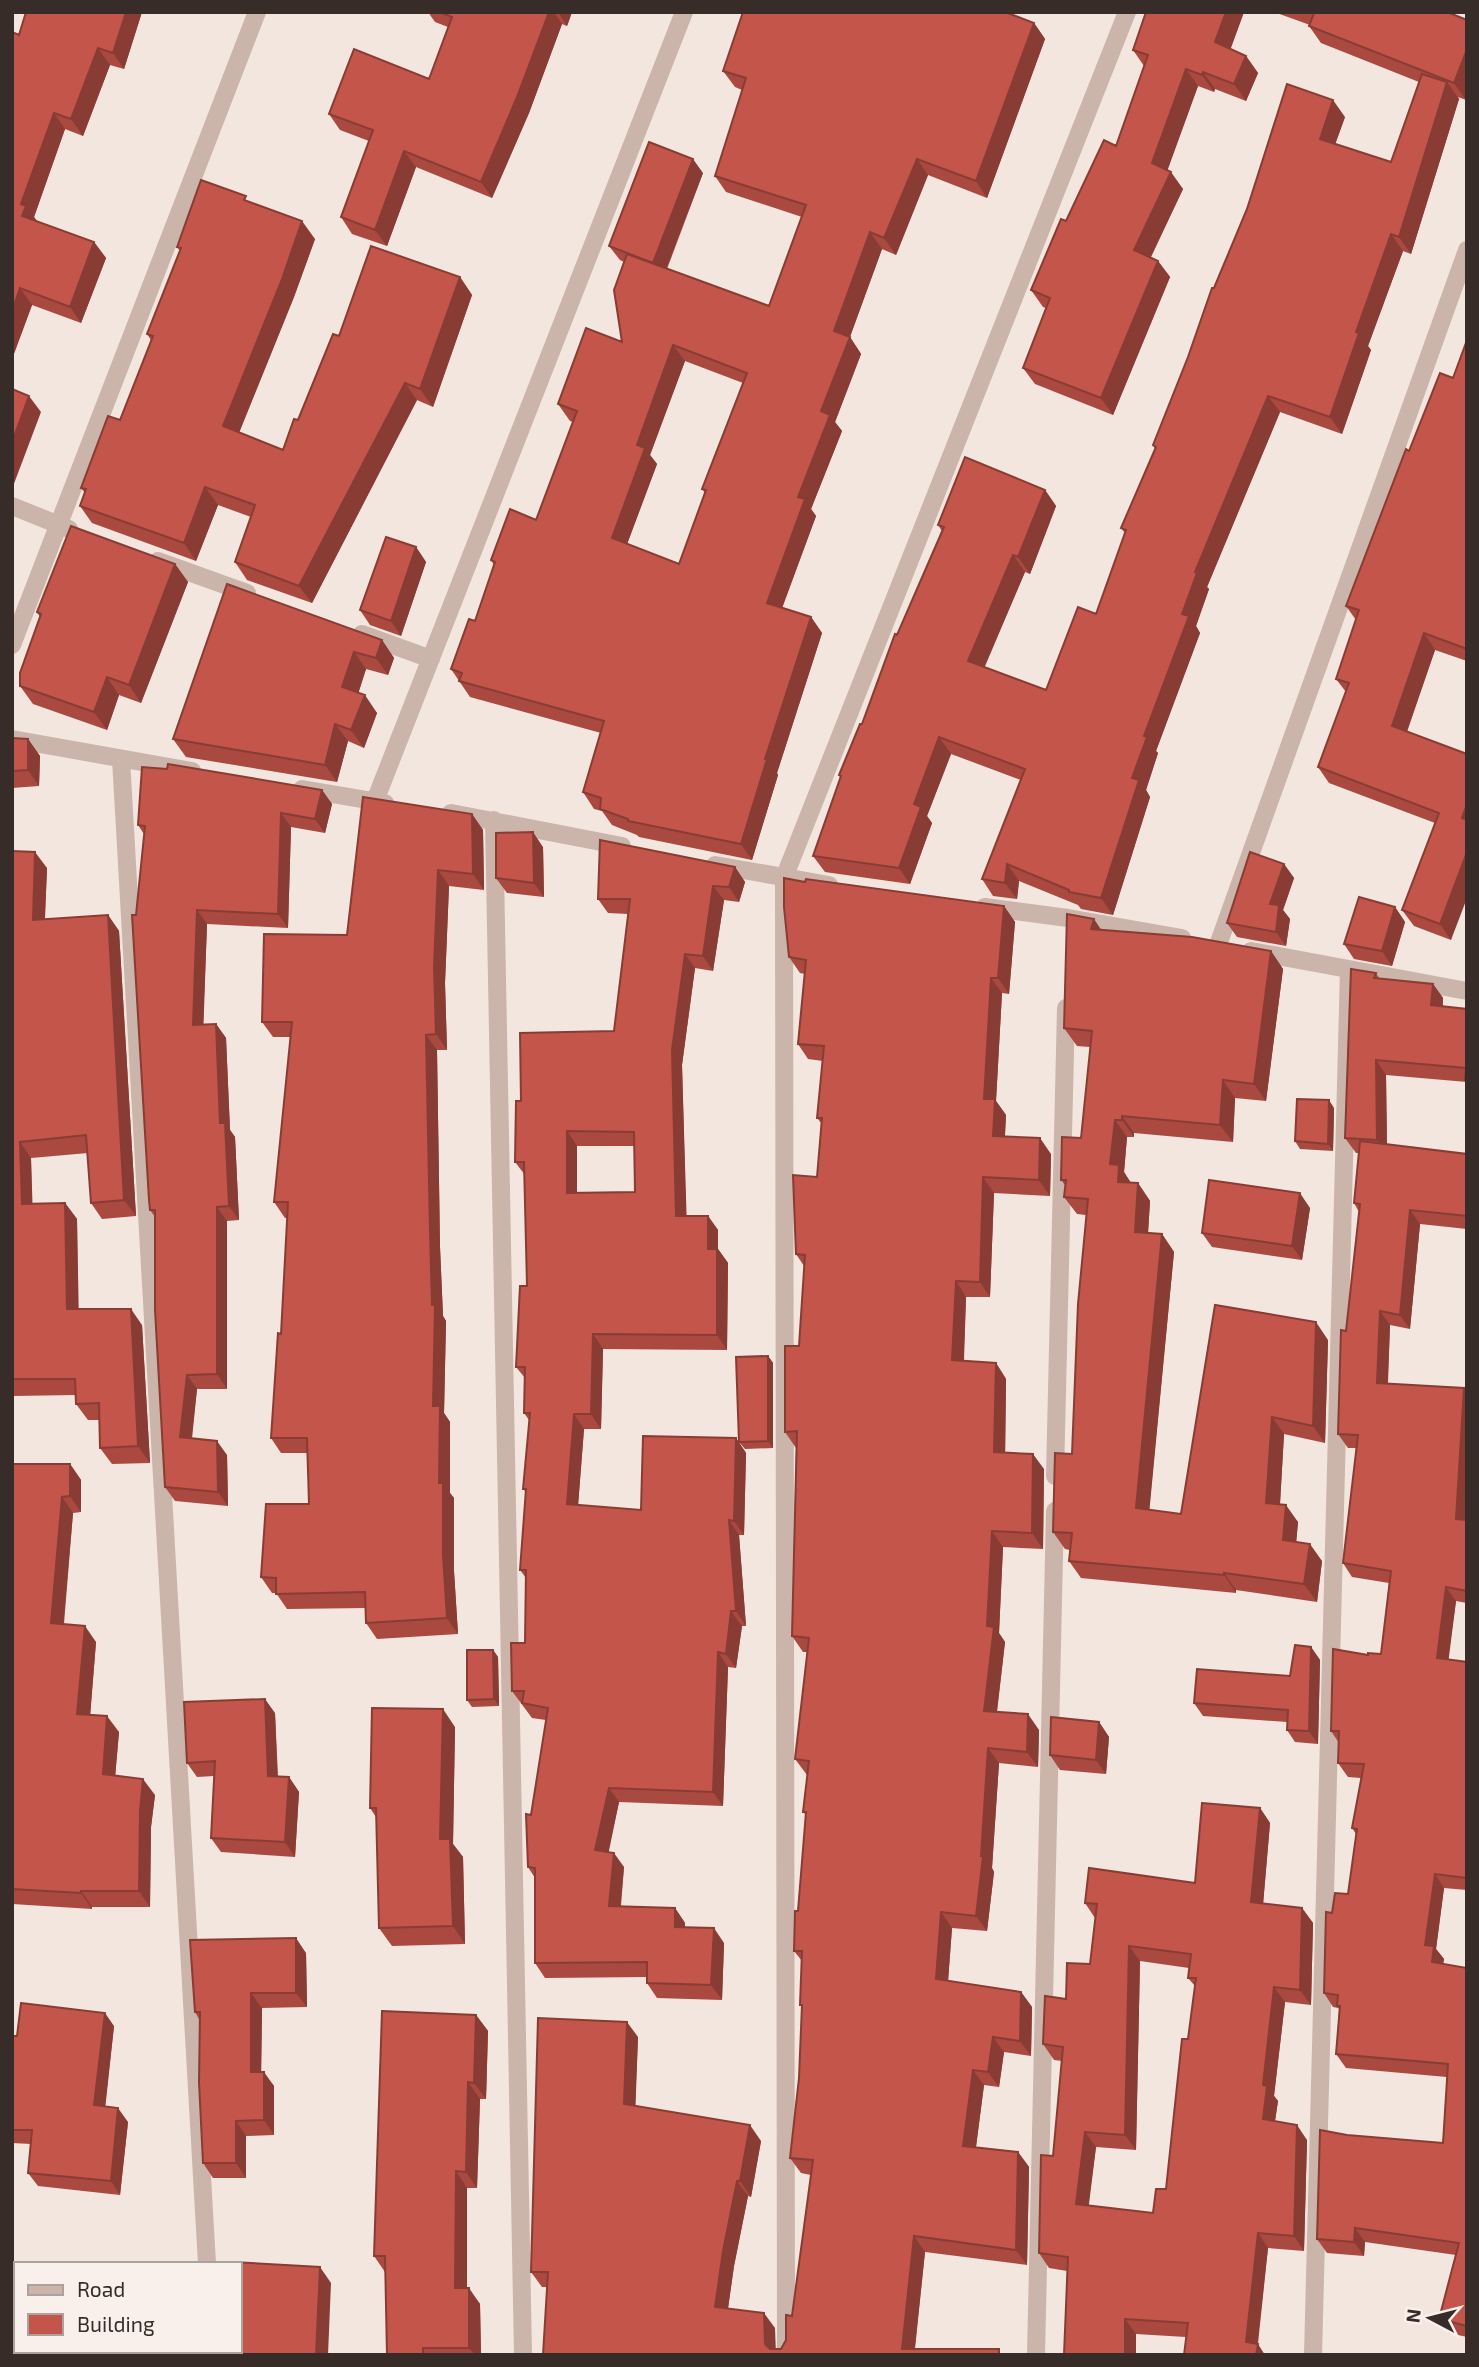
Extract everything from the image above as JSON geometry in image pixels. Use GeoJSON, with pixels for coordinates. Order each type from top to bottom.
{"type":"FeatureCollection","features":[{"type":"Feature","properties":{"kind":"street"},"geometry":{"type":"LineString","coordinates":[[12,645],[257,12]]}},
{"type":"Feature","properties":{"kind":"street"},"geometry":{"type":"LineString","coordinates":[[375,801],[684,12]]}},
{"type":"Feature","properties":{"kind":"street"},"geometry":{"type":"LineString","coordinates":[[786,2355],[783,878],[1127,12]]}},
{"type":"Feature","properties":{"kind":"street"},"geometry":{"type":"LineString","coordinates":[[1218,945],[1467,250]]}},
{"type":"Feature","properties":{"kind":"street"},"geometry":{"type":"LineString","coordinates":[[12,506],[84,534]]}},
{"type":"Feature","properties":{"kind":"street"},"geometry":{"type":"LineString","coordinates":[[135,553],[264,599]]}},
{"type":"Feature","properties":{"kind":"street"},"geometry":{"type":"LineString","coordinates":[[341,627],[431,659]]}},
{"type":"Feature","properties":{"kind":"street"},"geometry":{"type":"LineString","coordinates":[[12,739],[215,775]]}},
{"type":"Feature","properties":{"kind":"street"},"geometry":{"type":"LineString","coordinates":[[121,759],[207,2262]]}},
{"type":"Feature","properties":{"kind":"street"},"geometry":{"type":"LineString","coordinates":[[282,786],[402,806]]}},
{"type":"Feature","properties":{"kind":"street"},"geometry":{"type":"LineString","coordinates":[[428,810],[494,820],[639,849]]}},
{"type":"Feature","properties":{"kind":"street"},"geometry":{"type":"LineString","coordinates":[[494,820],[523,2355]]}},
{"type":"Feature","properties":{"kind":"street"},"geometry":{"type":"LineString","coordinates":[[692,860],[851,888]]}},
{"type":"Feature","properties":{"kind":"street"},"geometry":{"type":"LineString","coordinates":[[973,905],[1068,925],[1218,945],[1467,991]]}},
{"type":"Feature","properties":{"kind":"street"},"geometry":{"type":"LineString","coordinates":[[1312,2355],[1349,969]]}},
{"type":"Feature","properties":{"kind":"street"},"geometry":{"type":"LineString","coordinates":[[1036,2355],[1066,988]]}},
{"type":"Feature","properties":{"kind":"building"},"geometry":{"type":"Polygon","coordinates":[[[26,12],[126,12],[113,53],[98,48],[71,119],[54,113],[21,204],[26,206],[22,216],[94,242],[70,307],[20,288],[12,311],[12,32],[19,35],[26,12]]]}},
{"type":"Feature","properties":{"kind":"building"},"geometry":{"type":"Polygon","coordinates":[[[440,12],[549,12],[481,182],[404,151],[375,230],[341,217],[373,130],[329,114],[354,49],[429,79],[452,17],[440,12]]]}},
{"type":"Feature","properties":{"kind":"building"},"geometry":{"type":"Polygon","coordinates":[[[743,12],[1005,12],[1034,23],[976,181],[917,159],[884,238],[870,232],[834,331],[850,337],[821,411],[830,415],[798,497],[805,499],[767,603],[811,617],[765,759],[741,844],[628,821],[600,809],[601,798],[583,792],[604,721],[459,681],[462,673],[451,669],[469,619],[475,621],[495,562],[491,560],[510,509],[536,520],[577,411],[558,404],[586,328],[622,342],[614,290],[627,254],[769,306],[806,205],[715,176],[746,78],[723,71],[743,12]],[[673,345],[637,445],[645,448],[612,538],[679,564],[706,490],[702,489],[747,373],[673,345]]]}},
{"type":"Feature","properties":{"kind":"building"},"geometry":{"type":"Polygon","coordinates":[[[1146,12],[1226,12],[1215,42],[1246,56],[1234,84],[1203,72],[1202,75],[1186,69],[1152,163],[1171,172],[1134,250],[1158,261],[1101,398],[1023,368],[1050,298],[1031,290],[1061,219],[1066,221],[1104,140],[1116,146],[1148,55],[1133,50],[1146,12]]]}},
{"type":"Feature","properties":{"kind":"building"},"geometry":{"type":"Polygon","coordinates":[[[1311,12],[1447,12],[1467,20],[1467,49],[1454,83],[1309,26],[1314,13],[1311,12]]]}},
{"type":"Feature","properties":{"kind":"building"},"geometry":{"type":"Polygon","coordinates":[[[1422,74],[1447,82],[1399,237],[1391,234],[1356,332],[1359,333],[1330,417],[1268,396],[1195,572],[1197,573],[1182,614],[1189,616],[1144,736],[1147,737],[1132,778],[1139,780],[1101,898],[1069,892],[1007,864],[1005,883],[982,879],[1025,769],[939,737],[914,804],[921,807],[899,868],[813,856],[841,776],[839,775],[862,724],[895,634],[897,635],[944,527],[938,525],[965,457],[1045,490],[1018,557],[1013,555],[968,661],[1046,690],[1078,607],[1096,614],[1126,530],[1121,528],[1156,447],[1153,445],[1212,288],[1247,209],[1287,84],[1333,100],[1320,139],[1391,162],[1422,74]]]}},
{"type":"Feature","properties":{"kind":"building"},"geometry":{"type":"Polygon","coordinates":[[[649,142],[693,159],[653,263],[609,246],[649,142]]]}},
{"type":"Feature","properties":{"kind":"building"},"geometry":{"type":"Polygon","coordinates":[[[201,180],[246,196],[244,200],[302,221],[282,279],[223,426],[283,450],[294,419],[298,420],[333,334],[339,336],[371,246],[460,277],[420,389],[405,383],[299,586],[235,562],[255,505],[205,487],[184,543],[80,506],[86,489],[81,488],[108,416],[120,420],[153,336],[147,334],[181,248],[177,247],[201,180]]]}},
{"type":"Feature","properties":{"kind":"building"},"geometry":{"type":"Polygon","coordinates":[[[1467,340],[1467,649],[1424,633],[1392,726],[1467,754],[1467,804],[1462,818],[1467,820],[1467,852],[1440,924],[1402,910],[1439,813],[1318,767],[1349,683],[1336,679],[1359,610],[1346,606],[1406,449],[1409,451],[1440,373],[1453,378],[1467,340]]]}},
{"type":"Feature","properties":{"kind":"building"},"geometry":{"type":"Polygon","coordinates":[[[12,389],[29,396],[12,442],[12,389]]]}},
{"type":"Feature","properties":{"kind":"building"},"geometry":{"type":"Polygon","coordinates":[[[71,526],[175,564],[129,685],[107,677],[94,712],[20,686],[20,673],[41,614],[37,612],[71,526]]]}},
{"type":"Feature","properties":{"kind":"building"},"geometry":{"type":"Polygon","coordinates":[[[386,537],[416,547],[391,621],[360,610],[386,537]]]}},
{"type":"Feature","properties":{"kind":"building"},"geometry":{"type":"Polygon","coordinates":[[[227,584],[382,640],[376,658],[354,652],[342,687],[365,695],[351,730],[335,724],[325,765],[173,739],[227,584]]]}},
{"type":"Feature","properties":{"kind":"building"},"geometry":{"type":"Polygon","coordinates":[[[12,738],[28,739],[28,770],[12,771],[12,738]]]}},
{"type":"Feature","properties":{"kind":"building"},"geometry":{"type":"Polygon","coordinates":[[[168,764],[322,790],[315,819],[281,813],[278,914],[197,910],[193,1025],[216,1024],[220,1123],[225,1123],[229,1206],[217,1207],[217,1374],[187,1375],[180,1437],[217,1441],[218,1492],[165,1487],[155,1310],[155,1210],[150,1210],[149,1200],[132,915],[136,915],[145,826],[138,825],[142,767],[167,769],[168,764]]]}},
{"type":"Feature","properties":{"kind":"building"},"geometry":{"type":"Polygon","coordinates":[[[363,797],[472,814],[473,874],[438,870],[434,967],[436,1034],[426,1035],[432,1305],[435,1305],[433,1406],[440,1406],[439,1483],[443,1483],[443,1555],[447,1618],[366,1623],[365,1592],[276,1594],[276,1578],[261,1577],[266,1504],[309,1504],[307,1438],[271,1438],[278,1333],[281,1334],[288,1202],[274,1202],[292,1022],[262,1022],[264,934],[347,935],[363,797]]]}},
{"type":"Feature","properties":{"kind":"building"},"geometry":{"type":"Polygon","coordinates":[[[533,832],[534,883],[496,878],[496,833],[533,832]]]}},
{"type":"Feature","properties":{"kind":"building"},"geometry":{"type":"Polygon","coordinates":[[[600,840],[735,867],[729,887],[713,886],[703,956],[685,954],[672,1050],[676,1216],[708,1216],[708,1249],[717,1249],[717,1335],[593,1334],[591,1414],[574,1414],[567,1504],[641,1510],[643,1436],[736,1438],[734,1521],[729,1520],[736,1611],[731,1611],[726,1654],[718,1652],[713,1792],[609,1788],[595,1850],[614,1853],[609,1906],[675,1908],[675,1927],[714,1928],[711,1985],[647,1983],[647,1962],[535,1963],[535,1868],[528,1867],[526,1814],[531,1815],[548,1708],[522,1703],[524,1691],[512,1691],[511,1643],[525,1643],[526,1570],[520,1570],[526,1489],[523,1489],[530,1413],[524,1413],[525,1367],[516,1367],[520,1286],[527,1286],[524,1162],[515,1162],[516,1101],[521,1101],[520,1033],[614,1031],[630,899],[598,899],[600,840]],[[567,1131],[567,1193],[635,1192],[634,1132],[567,1131]]]}},
{"type":"Feature","properties":{"kind":"building"},"geometry":{"type":"Polygon","coordinates":[[[12,851],[35,852],[33,920],[108,915],[124,1200],[91,1203],[86,1135],[20,1142],[22,1204],[65,1203],[67,1309],[131,1309],[138,1446],[100,1448],[99,1403],[76,1404],[75,1379],[12,1379],[12,851]]]}},
{"type":"Feature","properties":{"kind":"building"},"geometry":{"type":"Polygon","coordinates":[[[1250,852],[1284,864],[1270,904],[1279,905],[1276,932],[1227,923],[1250,852]]]}},
{"type":"Feature","properties":{"kind":"building"},"geometry":{"type":"Polygon","coordinates":[[[784,878],[1004,906],[998,978],[991,978],[984,1099],[995,1099],[993,1136],[1040,1138],[1039,1180],[983,1177],[980,1282],[956,1281],[952,1360],[996,1363],[994,1452],[1033,1454],[1032,1533],[992,1531],[987,1626],[994,1627],[984,1711],[1028,1714],[1027,1752],[988,1748],[983,1856],[976,1916],[941,1912],[936,1979],[1021,1992],[1020,2041],[993,2037],[988,2072],[973,2070],[963,2146],[1018,2152],[1016,2250],[914,2236],[902,2349],[999,2349],[999,2355],[543,2355],[548,2272],[531,2272],[538,2018],[627,2022],[624,2104],[750,2125],[723,2251],[715,2307],[764,2313],[765,2344],[770,2349],[781,2349],[786,2340],[786,2315],[792,2316],[813,2160],[790,2158],[799,2078],[802,2005],[802,1951],[794,1951],[795,1911],[798,1911],[806,1812],[803,1812],[809,1761],[795,1759],[809,1638],[792,1636],[797,1431],[785,1432],[785,1346],[799,1346],[805,1255],[796,1254],[793,1175],[817,1177],[822,1118],[817,1118],[824,1046],[798,1044],[806,960],[789,957],[784,878]]]}},
{"type":"Feature","properties":{"kind":"building"},"geometry":{"type":"Polygon","coordinates":[[[1359,897],[1395,907],[1382,951],[1344,944],[1359,897]]]}},
{"type":"Feature","properties":{"kind":"building"},"geometry":{"type":"Polygon","coordinates":[[[1067,914],[1094,919],[1091,929],[1192,937],[1271,951],[1254,1084],[1223,1080],[1220,1125],[1122,1116],[1122,1120],[1115,1120],[1110,1164],[1119,1165],[1118,1182],[1138,1183],[1135,1232],[1162,1234],[1136,1508],[1181,1514],[1215,1305],[1316,1322],[1313,1426],[1272,1417],[1266,1503],[1286,1505],[1283,1540],[1310,1544],[1304,1584],[1224,1573],[1069,1561],[1072,1533],[1053,1532],[1055,1453],[1072,1454],[1078,1304],[1088,1199],[1064,1197],[1066,1180],[1061,1180],[1062,1137],[1081,1138],[1092,1031],[1064,1028],[1067,914]]]}},
{"type":"Feature","properties":{"kind":"building"},"geometry":{"type":"Polygon","coordinates":[[[1351,969],[1376,973],[1374,978],[1433,984],[1431,1005],[1467,1009],[1467,1080],[1466,1068],[1376,1060],[1377,1140],[1345,1138],[1351,969]]]}},
{"type":"Feature","properties":{"kind":"building"},"geometry":{"type":"Polygon","coordinates":[[[1297,1099],[1329,1100],[1328,1144],[1295,1141],[1297,1099]]]}},
{"type":"Feature","properties":{"kind":"building"},"geometry":{"type":"Polygon","coordinates":[[[1360,1141],[1467,1154],[1467,1216],[1410,1210],[1400,1315],[1380,1311],[1377,1383],[1464,1388],[1456,1519],[1467,1520],[1467,1591],[1446,1587],[1437,1658],[1467,1662],[1467,1878],[1435,1874],[1425,1945],[1434,1946],[1432,1962],[1467,1968],[1467,2326],[1439,2319],[1459,2243],[1355,2228],[1354,2242],[1317,2239],[1320,2130],[1347,2135],[1443,2143],[1448,2064],[1336,2054],[1340,2006],[1337,2006],[1338,1995],[1324,1993],[1326,1912],[1332,1913],[1335,1893],[1348,1894],[1357,1829],[1352,1828],[1364,1764],[1338,1763],[1339,1731],[1331,1731],[1333,1649],[1368,1655],[1381,1654],[1391,1571],[1343,1563],[1358,1435],[1338,1434],[1341,1330],[1346,1331],[1360,1204],[1354,1203],[1360,1141]]]}},
{"type":"Feature","properties":{"kind":"building"},"geometry":{"type":"Polygon","coordinates":[[[1209,1180],[1300,1193],[1292,1246],[1202,1233],[1209,1180]]]}},
{"type":"Feature","properties":{"kind":"building"},"geometry":{"type":"Polygon","coordinates":[[[768,1356],[768,1441],[739,1442],[736,1357],[768,1356]]]}},
{"type":"Feature","properties":{"kind":"building"},"geometry":{"type":"Polygon","coordinates":[[[12,1464],[70,1464],[70,1496],[62,1497],[51,1623],[85,1626],[77,1714],[107,1716],[103,1774],[143,1779],[139,1891],[81,1893],[12,1889],[12,1464]]]}},
{"type":"Feature","properties":{"kind":"building"},"geometry":{"type":"Polygon","coordinates":[[[1295,1645],[1311,1647],[1309,1731],[1287,1730],[1288,1710],[1194,1703],[1197,1669],[1290,1676],[1295,1645]]]}},
{"type":"Feature","properties":{"kind":"building"},"geometry":{"type":"Polygon","coordinates":[[[467,1650],[493,1650],[494,1699],[467,1700],[467,1650]]]}},
{"type":"Feature","properties":{"kind":"building"},"geometry":{"type":"Polygon","coordinates":[[[265,1699],[268,1776],[289,1777],[285,1842],[211,1838],[215,1761],[187,1763],[184,1702],[265,1699]]]}},
{"type":"Feature","properties":{"kind":"building"},"geometry":{"type":"Polygon","coordinates":[[[372,1708],[443,1709],[440,1839],[450,1839],[453,1926],[379,1928],[376,1808],[370,1808],[372,1708]]]}},
{"type":"Feature","properties":{"kind":"building"},"geometry":{"type":"Polygon","coordinates":[[[1051,1717],[1099,1722],[1096,1760],[1050,1755],[1051,1717]]]}},
{"type":"Feature","properties":{"kind":"building"},"geometry":{"type":"Polygon","coordinates":[[[1202,1803],[1260,1808],[1251,1902],[1302,1908],[1300,1990],[1274,1987],[1263,2085],[1267,2086],[1263,2119],[1297,2125],[1294,2236],[1258,2233],[1246,2342],[1258,2344],[1256,2355],[1184,2355],[1188,2323],[1125,2319],[1125,2355],[1064,2355],[1068,2257],[1039,2253],[1041,2155],[1053,2156],[1063,2047],[1043,2044],[1045,1996],[1066,1999],[1067,1963],[1090,1964],[1097,1904],[1085,1903],[1089,1868],[1195,1883],[1202,1803]],[[1129,1946],[1125,2135],[1085,2132],[1076,2204],[1153,2213],[1156,2189],[1166,2189],[1182,2039],[1188,2039],[1196,1978],[1188,1978],[1191,1954],[1129,1946]]]}},
{"type":"Feature","properties":{"kind":"building"},"geometry":{"type":"Polygon","coordinates":[[[296,1938],[296,1993],[251,1993],[251,2072],[264,2072],[264,2120],[236,2121],[236,2163],[203,2163],[199,2082],[200,2012],[195,2012],[190,1940],[296,1938]]]}},
{"type":"Feature","properties":{"kind":"building"},"geometry":{"type":"Polygon","coordinates":[[[21,2003],[105,2013],[94,2105],[118,2108],[111,2181],[28,2173],[32,2130],[12,2130],[12,2036],[17,2036],[21,2003]]]}},
{"type":"Feature","properties":{"kind":"building"},"geometry":{"type":"Polygon","coordinates":[[[382,2011],[476,2015],[474,2083],[468,2082],[466,2172],[456,2171],[455,2288],[469,2288],[469,2348],[423,2348],[423,2355],[387,2355],[385,2256],[374,2256],[382,2011]]]}},
{"type":"Feature","properties":{"kind":"building"},"geometry":{"type":"Polygon","coordinates":[[[242,2263],[320,2267],[316,2355],[228,2355],[242,2353],[242,2263]]]}},
{"type":"Feature","properties":{"kind":"building"},"geometry":{"type":"Polygon","coordinates":[[[12,2312],[14,2353],[88,2355],[12,2355],[12,2312]]]}}]}
